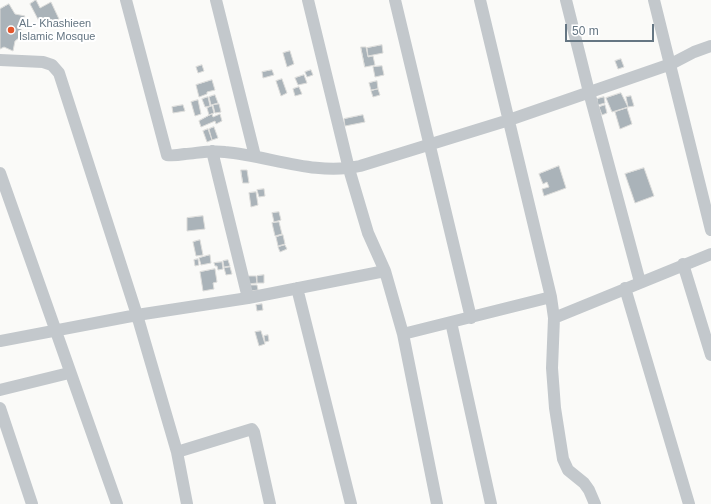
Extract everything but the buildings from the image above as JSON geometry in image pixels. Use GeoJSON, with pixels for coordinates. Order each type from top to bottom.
{"type":"FeatureCollection","features":[{"type":"Feature","properties":{"kind":"street"},"geometry":{"type":"LineString","coordinates":[[126,0],[167,155],[223,152],[334,170],[349,169],[430,146],[671,64],[694,52],[711,46]]}},
{"type":"Feature","properties":{"kind":"street"},"geometry":{"type":"LineString","coordinates":[[216,0],[255,156]]}},
{"type":"Feature","properties":{"kind":"street"},"geometry":{"type":"LineString","coordinates":[[308,0],[349,169],[368,233],[385,272],[403,334],[437,504]]}},
{"type":"Feature","properties":{"kind":"street"},"geometry":{"type":"LineString","coordinates":[[395,0],[471,318]]}},
{"type":"Feature","properties":{"kind":"street"},"geometry":{"type":"LineString","coordinates":[[480,0],[551,297],[554,318],[552,368],[555,408],[563,459],[568,470],[586,487],[595,504]]}},
{"type":"Feature","properties":{"kind":"street"},"geometry":{"type":"LineString","coordinates":[[566,0],[640,282]]}},
{"type":"Feature","properties":{"kind":"street"},"geometry":{"type":"LineString","coordinates":[[654,0],[711,230]]}},
{"type":"Feature","properties":{"kind":"street"},"geometry":{"type":"LineString","coordinates":[[0,60],[43,62],[52,66],[58,73],[137,315],[177,452],[186,504]]}},
{"type":"Feature","properties":{"kind":"street"},"geometry":{"type":"LineString","coordinates":[[212,152],[248,298]]}},
{"type":"Feature","properties":{"kind":"street"},"geometry":{"type":"LineString","coordinates":[[0,173],[117,504]]}},
{"type":"Feature","properties":{"kind":"street"},"geometry":{"type":"LineString","coordinates":[[554,318],[682,264],[711,254]]}},
{"type":"Feature","properties":{"kind":"street"},"geometry":{"type":"LineString","coordinates":[[682,264],[711,354]]}},
{"type":"Feature","properties":{"kind":"street"},"geometry":{"type":"LineString","coordinates":[[0,341],[137,315],[248,298],[385,272]]}},
{"type":"Feature","properties":{"kind":"street"},"geometry":{"type":"LineString","coordinates":[[297,288],[351,504]]}},
{"type":"Feature","properties":{"kind":"street"},"geometry":{"type":"LineString","coordinates":[[625,288],[689,504]]}},
{"type":"Feature","properties":{"kind":"street"},"geometry":{"type":"LineString","coordinates":[[403,334],[551,297]]}},
{"type":"Feature","properties":{"kind":"street"},"geometry":{"type":"LineString","coordinates":[[452,322],[491,504]]}},
{"type":"Feature","properties":{"kind":"street"},"geometry":{"type":"LineString","coordinates":[[0,390],[70,373]]}},
{"type":"Feature","properties":{"kind":"street"},"geometry":{"type":"LineString","coordinates":[[0,408],[4,433],[32,504]]}},
{"type":"Feature","properties":{"kind":"street"},"geometry":{"type":"LineString","coordinates":[[177,452],[252,429],[254,432],[270,504]]}},
{"type":"Feature","properties":{"kind":"place","name":"AL- Khashieen Islamic Mosque"},"geometry":{"type":"Point","coordinates":[11,30]}}]}
